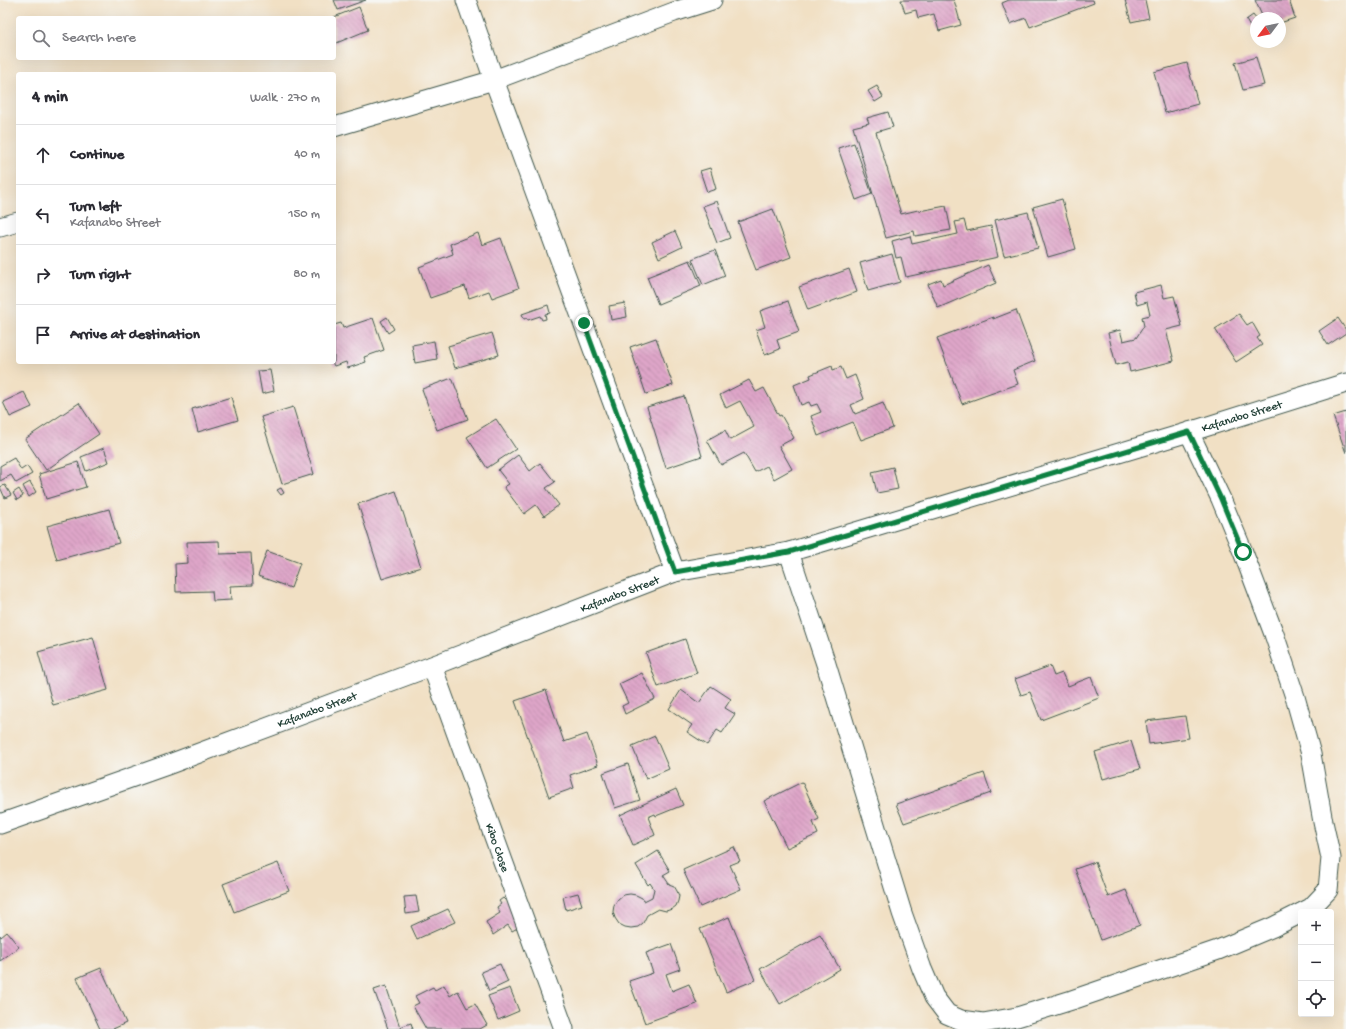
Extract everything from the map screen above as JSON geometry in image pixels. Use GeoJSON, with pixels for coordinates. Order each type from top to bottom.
{"type":"FeatureCollection","features":[{"type":"Feature","properties":{"kind":"street"},"geometry":{"type":"LineString","coordinates":[[466,0],[675,572]]}},
{"type":"Feature","properties":{"kind":"street"},"geometry":{"type":"LineString","coordinates":[[336,126],[494,80],[674,12],[712,0]]}},
{"type":"Feature","properties":{"kind":"street"},"geometry":{"type":"LineString","coordinates":[[0,227],[16,223]]}},
{"type":"Feature","properties":{"kind":"street","name":"Kafanabo Street"},"geometry":{"type":"LineString","coordinates":[[1,819],[167,765],[432,666],[675,572],[789,552],[1189,432],[1346,383]]}},
{"type":"Feature","properties":{"kind":"street"},"geometry":{"type":"LineString","coordinates":[[1189,432],[1221,499],[1243,552],[1296,697],[1311,754],[1331,858],[1328,890],[1309,909]]}},
{"type":"Feature","properties":{"kind":"street"},"geometry":{"type":"LineString","coordinates":[[789,552],[826,664],[902,913],[922,970],[934,997],[947,1014],[961,1020],[983,1023],[1017,1017],[1072,1000],[1218,950],[1298,915]]}},
{"type":"Feature","properties":{"kind":"street","name":"Kibo Close"},"geometry":{"type":"LineString","coordinates":[[432,666],[564,1029]]}},
{"type":"Feature","properties":{"kind":"building"},"geometry":{"type":"Polygon","coordinates":[[[334,0],[366,0],[338,10],[334,0]]]}},
{"type":"Feature","properties":{"kind":"building"},"geometry":{"type":"Polygon","coordinates":[[[901,0],[954,0],[961,25],[939,31],[934,14],[918,18],[916,10],[905,13],[901,0]]]}},
{"type":"Feature","properties":{"kind":"building"},"geometry":{"type":"Polygon","coordinates":[[[1009,0],[1093,0],[1094,3],[1030,27],[1026,18],[1010,24],[1002,3],[1009,0]]]}},
{"type":"Feature","properties":{"kind":"building"},"geometry":{"type":"Polygon","coordinates":[[[1125,0],[1145,0],[1149,18],[1131,22],[1125,0]]]}},
{"type":"Feature","properties":{"kind":"building"},"geometry":{"type":"Polygon","coordinates":[[[1255,0],[1289,0],[1295,18],[1286,21],[1286,12],[1260,12],[1255,0]]]}},
{"type":"Feature","properties":{"kind":"building"},"geometry":{"type":"Polygon","coordinates":[[[359,7],[368,30],[336,43],[336,16],[359,7]]]}},
{"type":"Feature","properties":{"kind":"building"},"geometry":{"type":"Polygon","coordinates":[[[1250,17],[1250,27],[1246,20],[1250,17]]]}},
{"type":"Feature","properties":{"kind":"building"},"geometry":{"type":"Polygon","coordinates":[[[1256,57],[1264,85],[1243,90],[1235,63],[1256,57]]]}},
{"type":"Feature","properties":{"kind":"building"},"geometry":{"type":"Polygon","coordinates":[[[1187,63],[1198,104],[1165,113],[1154,72],[1187,63]]]}},
{"type":"Feature","properties":{"kind":"building"},"geometry":{"type":"Polygon","coordinates":[[[877,86],[883,97],[875,102],[868,91],[877,86]]]}},
{"type":"Feature","properties":{"kind":"building"},"geometry":{"type":"Polygon","coordinates":[[[888,112],[893,127],[876,132],[901,214],[946,206],[951,230],[915,236],[914,231],[886,238],[853,127],[869,123],[867,118],[888,112]]]}},
{"type":"Feature","properties":{"kind":"building"},"geometry":{"type":"Polygon","coordinates":[[[854,143],[872,194],[856,200],[838,148],[854,143]]]}},
{"type":"Feature","properties":{"kind":"building"},"geometry":{"type":"Polygon","coordinates":[[[710,168],[716,189],[707,192],[700,171],[710,168]]]}},
{"type":"Feature","properties":{"kind":"building"},"geometry":{"type":"Polygon","coordinates":[[[1062,199],[1076,249],[1048,257],[1033,207],[1062,199]]]}},
{"type":"Feature","properties":{"kind":"building"},"geometry":{"type":"Polygon","coordinates":[[[717,201],[730,238],[717,243],[703,206],[717,201]]]}},
{"type":"Feature","properties":{"kind":"building"},"geometry":{"type":"Polygon","coordinates":[[[773,209],[791,257],[756,270],[738,222],[773,209]]]}},
{"type":"Feature","properties":{"kind":"building"},"geometry":{"type":"Polygon","coordinates":[[[1028,212],[1038,248],[1004,256],[995,220],[1028,212]]]}},
{"type":"Feature","properties":{"kind":"building"},"geometry":{"type":"Polygon","coordinates":[[[964,220],[967,231],[991,226],[998,257],[906,277],[901,257],[896,258],[892,241],[910,236],[912,244],[958,234],[955,222],[964,220]]]}},
{"type":"Feature","properties":{"kind":"building"},"geometry":{"type":"Polygon","coordinates":[[[675,231],[682,247],[659,258],[652,242],[675,231]]]}},
{"type":"Feature","properties":{"kind":"building"},"geometry":{"type":"Polygon","coordinates":[[[478,233],[482,245],[501,238],[519,288],[492,298],[489,291],[469,298],[465,286],[430,298],[419,267],[453,254],[450,244],[478,233]]]}},
{"type":"Feature","properties":{"kind":"building"},"geometry":{"type":"Polygon","coordinates":[[[715,250],[725,276],[703,285],[692,259],[715,250]]]}},
{"type":"Feature","properties":{"kind":"building"},"geometry":{"type":"Polygon","coordinates":[[[892,254],[900,282],[868,291],[860,263],[892,254]]]}},
{"type":"Feature","properties":{"kind":"building"},"geometry":{"type":"Polygon","coordinates":[[[690,260],[701,286],[658,304],[647,277],[690,260]]]}},
{"type":"Feature","properties":{"kind":"building"},"geometry":{"type":"Polygon","coordinates":[[[988,265],[996,283],[938,308],[928,284],[941,279],[943,285],[988,265]]]}},
{"type":"Feature","properties":{"kind":"building"},"geometry":{"type":"Polygon","coordinates":[[[849,269],[857,292],[808,310],[799,287],[849,269]]]}},
{"type":"Feature","properties":{"kind":"building"},"geometry":{"type":"Polygon","coordinates":[[[1161,285],[1164,298],[1174,296],[1182,326],[1166,330],[1174,361],[1130,372],[1128,362],[1116,365],[1108,333],[1120,330],[1123,341],[1136,338],[1144,326],[1142,317],[1150,315],[1147,302],[1137,305],[1134,292],[1161,285]]]}},
{"type":"Feature","properties":{"kind":"building"},"geometry":{"type":"Polygon","coordinates":[[[788,301],[799,332],[777,340],[780,349],[765,355],[756,330],[765,327],[760,311],[788,301]]]}},
{"type":"Feature","properties":{"kind":"building"},"geometry":{"type":"Polygon","coordinates":[[[625,303],[627,317],[611,320],[609,306],[625,303]]]}},
{"type":"Feature","properties":{"kind":"building"},"geometry":{"type":"Polygon","coordinates":[[[548,305],[550,313],[545,314],[546,319],[542,320],[540,316],[528,320],[527,318],[524,319],[522,314],[548,305]]]}},
{"type":"Feature","properties":{"kind":"building"},"geometry":{"type":"Polygon","coordinates":[[[1016,310],[1035,361],[1013,370],[1018,384],[962,404],[937,338],[1016,310]]]}},
{"type":"Feature","properties":{"kind":"building"},"geometry":{"type":"Polygon","coordinates":[[[1239,314],[1247,325],[1252,322],[1260,336],[1257,338],[1262,345],[1236,362],[1215,329],[1239,314]]]}},
{"type":"Feature","properties":{"kind":"building"},"geometry":{"type":"Polygon","coordinates":[[[387,317],[394,329],[388,333],[381,321],[387,317]]]}},
{"type":"Feature","properties":{"kind":"building"},"geometry":{"type":"Polygon","coordinates":[[[373,318],[384,350],[364,357],[366,362],[348,368],[346,362],[334,366],[333,364],[336,364],[336,324],[341,323],[343,328],[373,318]]]}},
{"type":"Feature","properties":{"kind":"building"},"geometry":{"type":"Polygon","coordinates":[[[1338,318],[1346,330],[1346,333],[1328,345],[1319,331],[1338,318]]]}},
{"type":"Feature","properties":{"kind":"building"},"geometry":{"type":"Polygon","coordinates":[[[492,333],[499,355],[455,368],[448,346],[492,333]]]}},
{"type":"Feature","properties":{"kind":"building"},"geometry":{"type":"Polygon","coordinates":[[[656,338],[673,385],[646,394],[630,347],[656,338]]]}},
{"type":"Feature","properties":{"kind":"building"},"geometry":{"type":"Polygon","coordinates":[[[434,341],[437,359],[415,363],[412,345],[434,341]]]}},
{"type":"Feature","properties":{"kind":"building"},"geometry":{"type":"Polygon","coordinates":[[[832,366],[833,370],[841,367],[846,379],[855,375],[864,399],[851,405],[855,414],[883,403],[893,428],[861,440],[853,422],[818,436],[811,416],[821,412],[817,404],[811,406],[809,402],[801,405],[794,385],[811,378],[810,375],[832,366]]]}},
{"type":"Feature","properties":{"kind":"building"},"geometry":{"type":"Polygon","coordinates":[[[270,370],[274,391],[262,394],[258,371],[270,370]]]}},
{"type":"Feature","properties":{"kind":"building"},"geometry":{"type":"Polygon","coordinates":[[[452,378],[468,419],[437,430],[422,389],[452,378]]]}},
{"type":"Feature","properties":{"kind":"building"},"geometry":{"type":"Polygon","coordinates":[[[749,380],[756,392],[764,388],[779,416],[781,415],[794,438],[779,446],[792,469],[774,479],[767,466],[755,472],[744,453],[721,465],[707,440],[725,430],[730,440],[754,427],[740,401],[726,408],[720,395],[749,380]]]}},
{"type":"Feature","properties":{"kind":"building"},"geometry":{"type":"Polygon","coordinates":[[[24,392],[32,407],[10,417],[3,402],[24,392]]]}},
{"type":"Feature","properties":{"kind":"building"},"geometry":{"type":"Polygon","coordinates":[[[684,396],[702,456],[666,468],[647,407],[684,396]]]}},
{"type":"Feature","properties":{"kind":"building"},"geometry":{"type":"Polygon","coordinates":[[[231,397],[238,420],[198,432],[192,409],[231,397]]]}},
{"type":"Feature","properties":{"kind":"building"},"geometry":{"type":"Polygon","coordinates":[[[79,403],[99,434],[46,470],[25,439],[79,403]]]}},
{"type":"Feature","properties":{"kind":"building"},"geometry":{"type":"Polygon","coordinates":[[[293,407],[314,474],[282,484],[261,417],[293,407]]]}},
{"type":"Feature","properties":{"kind":"building"},"geometry":{"type":"Polygon","coordinates":[[[1346,412],[1346,453],[1333,416],[1346,412]]]}},
{"type":"Feature","properties":{"kind":"building"},"geometry":{"type":"Polygon","coordinates":[[[496,419],[516,449],[487,468],[467,437],[496,419]]]}},
{"type":"Feature","properties":{"kind":"building"},"geometry":{"type":"Polygon","coordinates":[[[104,448],[109,462],[86,471],[81,457],[104,448]]]}},
{"type":"Feature","properties":{"kind":"building"},"geometry":{"type":"Polygon","coordinates":[[[518,455],[530,471],[540,463],[555,482],[546,488],[559,505],[544,516],[536,505],[524,514],[504,487],[509,484],[498,470],[518,455]]]}},
{"type":"Feature","properties":{"kind":"building"},"geometry":{"type":"Polygon","coordinates":[[[14,458],[21,470],[27,466],[32,474],[16,483],[11,475],[0,481],[0,466],[14,458]]]}},
{"type":"Feature","properties":{"kind":"building"},"geometry":{"type":"Polygon","coordinates":[[[78,462],[86,487],[46,499],[39,474],[78,462]]]}},
{"type":"Feature","properties":{"kind":"building"},"geometry":{"type":"Polygon","coordinates":[[[893,467],[898,489],[877,493],[872,472],[893,467]]]}},
{"type":"Feature","properties":{"kind":"building"},"geometry":{"type":"Polygon","coordinates":[[[30,482],[36,492],[29,497],[23,486],[30,482]]]}},
{"type":"Feature","properties":{"kind":"building"},"geometry":{"type":"Polygon","coordinates":[[[5,485],[11,495],[5,498],[0,487],[5,485]]]}},
{"type":"Feature","properties":{"kind":"building"},"geometry":{"type":"Polygon","coordinates":[[[281,488],[284,493],[281,495],[277,490],[281,488]]]}},
{"type":"Feature","properties":{"kind":"building"},"geometry":{"type":"Polygon","coordinates":[[[19,489],[23,496],[17,500],[13,493],[19,489]]]}},
{"type":"Feature","properties":{"kind":"building"},"geometry":{"type":"Polygon","coordinates":[[[396,491],[421,567],[382,579],[358,504],[396,491]]]}},
{"type":"Feature","properties":{"kind":"building"},"geometry":{"type":"Polygon","coordinates":[[[109,509],[119,543],[57,560],[47,526],[109,509]]]}},
{"type":"Feature","properties":{"kind":"building"},"geometry":{"type":"Polygon","coordinates":[[[219,541],[220,554],[251,553],[253,585],[230,586],[231,600],[213,601],[212,591],[176,592],[175,564],[188,563],[187,542],[219,541]]]}},
{"type":"Feature","properties":{"kind":"building"},"geometry":{"type":"Polygon","coordinates":[[[267,551],[300,563],[291,588],[258,576],[267,551]]]}},
{"type":"Feature","properties":{"kind":"building"},"geometry":{"type":"Polygon","coordinates":[[[93,637],[108,690],[53,705],[38,652],[93,637]]]}},
{"type":"Feature","properties":{"kind":"building"},"geometry":{"type":"Polygon","coordinates":[[[685,639],[697,673],[658,687],[646,653],[685,639]]]}},
{"type":"Feature","properties":{"kind":"building"},"geometry":{"type":"Polygon","coordinates":[[[1050,666],[1054,676],[1062,673],[1068,686],[1091,677],[1099,698],[1041,720],[1030,692],[1021,695],[1015,679],[1050,666]]]}},
{"type":"Feature","properties":{"kind":"building"},"geometry":{"type":"Polygon","coordinates":[[[642,673],[655,699],[625,714],[622,706],[628,703],[619,684],[642,673]]]}},
{"type":"Feature","properties":{"kind":"building"},"geometry":{"type":"Polygon","coordinates":[[[711,686],[731,699],[725,708],[735,714],[722,733],[717,730],[707,745],[687,732],[692,725],[669,709],[681,690],[699,703],[711,686]]]}},
{"type":"Feature","properties":{"kind":"building"},"geometry":{"type":"Polygon","coordinates":[[[546,690],[564,742],[587,734],[598,765],[570,775],[574,788],[549,797],[515,701],[546,690]]]}},
{"type":"Feature","properties":{"kind":"building"},"geometry":{"type":"Polygon","coordinates":[[[1185,716],[1189,738],[1149,744],[1146,721],[1185,716]]]}},
{"type":"Feature","properties":{"kind":"building"},"geometry":{"type":"Polygon","coordinates":[[[655,736],[669,769],[646,779],[632,746],[655,736]]]}},
{"type":"Feature","properties":{"kind":"building"},"geometry":{"type":"Polygon","coordinates":[[[1131,741],[1140,769],[1103,779],[1095,752],[1131,741]]]}},
{"type":"Feature","properties":{"kind":"building"},"geometry":{"type":"Polygon","coordinates":[[[628,764],[640,800],[615,808],[603,773],[628,764]]]}},
{"type":"Feature","properties":{"kind":"building"},"geometry":{"type":"Polygon","coordinates":[[[984,773],[991,793],[904,823],[896,804],[984,773]]]}},
{"type":"Feature","properties":{"kind":"building"},"geometry":{"type":"Polygon","coordinates":[[[802,782],[819,819],[813,822],[818,834],[787,848],[764,801],[802,782]]]}},
{"type":"Feature","properties":{"kind":"building"},"geometry":{"type":"Polygon","coordinates":[[[676,789],[683,805],[656,816],[655,814],[648,817],[655,835],[633,845],[620,815],[676,789]]]}},
{"type":"Feature","properties":{"kind":"building"},"geometry":{"type":"Polygon","coordinates":[[[734,847],[740,861],[730,865],[741,889],[700,907],[683,870],[734,847]]]}},
{"type":"Feature","properties":{"kind":"building"},"geometry":{"type":"Polygon","coordinates":[[[658,851],[670,871],[663,875],[669,884],[674,886],[679,896],[676,906],[666,911],[658,909],[647,915],[643,923],[638,927],[625,927],[619,924],[615,918],[613,912],[614,905],[623,895],[636,895],[644,901],[652,897],[654,889],[650,883],[648,885],[636,865],[658,851]]]}},
{"type":"Feature","properties":{"kind":"building"},"geometry":{"type":"Polygon","coordinates":[[[1095,862],[1108,897],[1126,890],[1140,925],[1101,940],[1075,869],[1095,862]]]}},
{"type":"Feature","properties":{"kind":"building"},"geometry":{"type":"Polygon","coordinates":[[[278,863],[289,891],[234,912],[223,884],[278,863]]]}},
{"type":"Feature","properties":{"kind":"building"},"geometry":{"type":"Polygon","coordinates":[[[578,893],[582,905],[566,910],[563,897],[578,893]]]}},
{"type":"Feature","properties":{"kind":"building"},"geometry":{"type":"Polygon","coordinates":[[[416,896],[419,912],[406,914],[404,897],[416,896]]]}},
{"type":"Feature","properties":{"kind":"building"},"geometry":{"type":"Polygon","coordinates":[[[509,897],[513,904],[509,907],[511,907],[521,926],[512,931],[508,925],[493,935],[486,922],[500,913],[497,907],[501,904],[499,901],[503,898],[505,900],[509,897]]]}},
{"type":"Feature","properties":{"kind":"building"},"geometry":{"type":"Polygon","coordinates":[[[448,909],[455,922],[417,939],[411,926],[448,909]]]}},
{"type":"Feature","properties":{"kind":"building"},"geometry":{"type":"Polygon","coordinates":[[[729,917],[755,980],[726,992],[700,929],[729,917]]]}},
{"type":"Feature","properties":{"kind":"building"},"geometry":{"type":"Polygon","coordinates":[[[7,932],[19,947],[0,961],[0,935],[1,937],[7,932]]]}},
{"type":"Feature","properties":{"kind":"building"},"geometry":{"type":"Polygon","coordinates":[[[820,935],[840,969],[780,1004],[760,969],[820,935]]]}},
{"type":"Feature","properties":{"kind":"building"},"geometry":{"type":"Polygon","coordinates":[[[671,944],[680,969],[666,974],[672,991],[689,984],[697,1004],[645,1023],[629,981],[653,973],[646,953],[671,944]]]}},
{"type":"Feature","properties":{"kind":"building"},"geometry":{"type":"Polygon","coordinates":[[[500,964],[508,982],[489,991],[481,972],[500,964]]]}},
{"type":"Feature","properties":{"kind":"building"},"geometry":{"type":"Polygon","coordinates":[[[101,968],[126,1023],[113,1029],[100,1029],[77,978],[101,968]]]}},
{"type":"Feature","properties":{"kind":"building"},"geometry":{"type":"Polygon","coordinates":[[[444,985],[450,996],[458,991],[467,1008],[475,1004],[487,1025],[480,1029],[426,1029],[413,1006],[419,1003],[415,996],[433,987],[435,990],[444,985]]]}},
{"type":"Feature","properties":{"kind":"building"},"geometry":{"type":"Polygon","coordinates":[[[386,986],[400,1027],[411,1023],[413,1029],[388,1029],[374,990],[386,986]]]}},
{"type":"Feature","properties":{"kind":"building"},"geometry":{"type":"Polygon","coordinates":[[[510,988],[519,1011],[498,1020],[488,996],[510,988]]]}},
{"type":"Feature","properties":{"kind":"route"},"geometry":{"type":"LineString","coordinates":[[584,323],[675,572],[789,552],[1189,432],[1221,499],[1243,552]]}}]}
